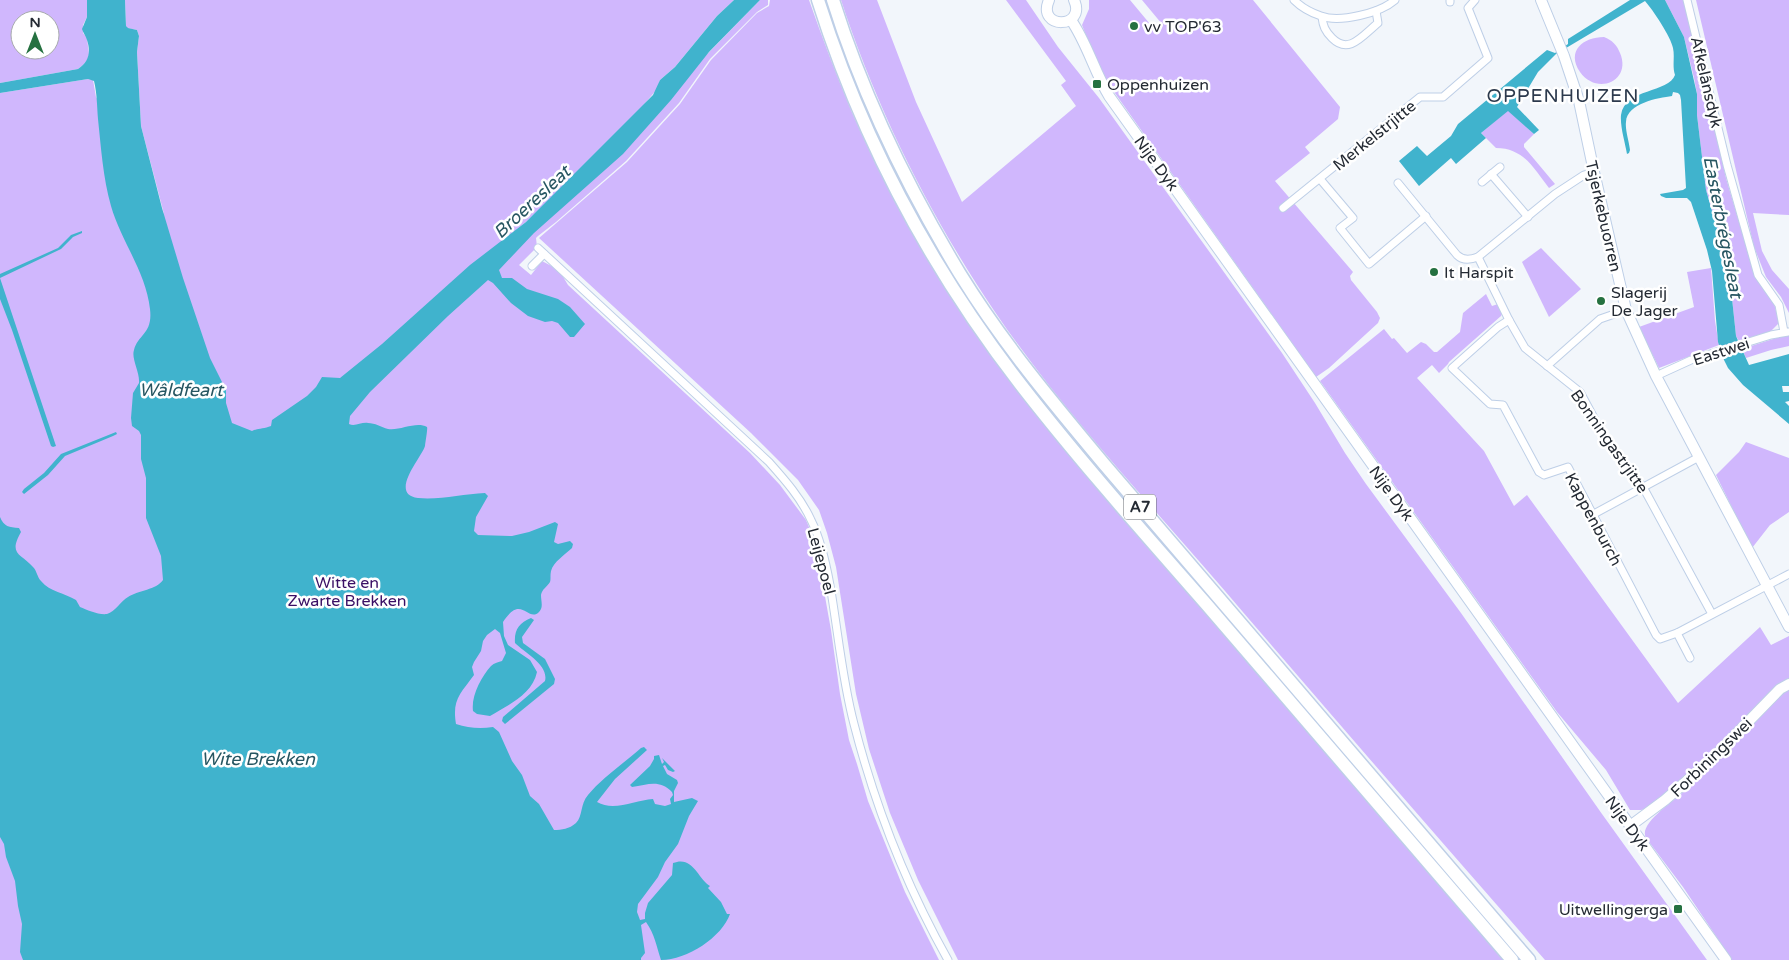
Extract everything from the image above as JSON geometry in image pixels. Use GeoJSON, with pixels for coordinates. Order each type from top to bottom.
{"type":"FeatureCollection","features":[{"type":"Feature","properties":{"kind":"highway","name":"A7"},"geometry":{"type":"LineString","coordinates":[[818,0],[853,98],[886,168],[930,251],[1022,386],[1103,484],[1512,960]]}},
{"type":"Feature","properties":{"kind":"highway","name":"A7"},"geometry":{"type":"LineString","coordinates":[[833,0],[860,78],[901,166],[961,275],[1008,344],[1053,403],[1104,464],[1529,960]]}},
{"type":"Feature","properties":{"kind":"street"},"geometry":{"type":"LineString","coordinates":[[1049,0],[1047,5],[1048,13],[1053,20],[1060,23],[1071,20],[1076,13],[1077,9],[1074,0]]}},
{"type":"Feature","properties":{"kind":"street"},"geometry":{"type":"LineString","coordinates":[[1294,0],[1322,17],[1361,16],[1376,11],[1395,0]]}},
{"type":"Feature","properties":{"kind":"street","name":"Merkelstrjitte"},"geometry":{"type":"LineString","coordinates":[[1284,208],[1420,97],[1442,97],[1488,58],[1468,8],[1475,0]]}},
{"type":"Feature","properties":{"kind":"street","name":"Tsjerkebuorren"},"geometry":{"type":"LineString","coordinates":[[1541,0],[1564,56],[1579,101],[1626,310],[1656,376],[1789,627]]}},
{"type":"Feature","properties":{"kind":"street","name":"Afkelânsdyk"},"geometry":{"type":"LineString","coordinates":[[1688,0],[1727,166],[1758,275],[1779,305],[1787,332]]}},
{"type":"Feature","properties":{"kind":"street"},"geometry":{"type":"LineString","coordinates":[[1322,17],[1328,35],[1338,44],[1345,46],[1352,44],[1378,23],[1376,11]]}},
{"type":"Feature","properties":{"kind":"street","name":"Nije Dyk"},"geometry":{"type":"LineString","coordinates":[[1071,20],[1109,96],[1726,960]]}},
{"type":"Feature","properties":{"kind":"street"},"geometry":{"type":"LineString","coordinates":[[1482,182],[1500,167]]}},
{"type":"Feature","properties":{"kind":"street"},"geometry":{"type":"LineString","coordinates":[[1398,183],[1460,258],[1469,259],[1478,257],[1555,194],[1584,175],[1594,172]]}},
{"type":"Feature","properties":{"kind":"street"},"geometry":{"type":"LineString","coordinates":[[1491,174],[1528,217]]}},
{"type":"Feature","properties":{"kind":"street"},"geometry":{"type":"LineString","coordinates":[[1320,179],[1353,218],[1340,228],[1369,264],[1426,216]]}},
{"type":"Feature","properties":{"kind":"street","name":"Leijepoel"},"geometry":{"type":"LineString","coordinates":[[532,266],[541,251],[768,462],[782,476],[804,507],[819,540],[826,567],[853,722],[862,754],[877,801],[902,866],[928,923],[948,960]]}},
{"type":"Feature","properties":{"kind":"street","name":"Bonningastrjitte"},"geometry":{"type":"LineString","coordinates":[[1478,257],[1524,348],[1580,392],[1607,442],[1644,487],[1712,614]]}},
{"type":"Feature","properties":{"kind":"street"},"geometry":{"type":"LineString","coordinates":[[1548,366],[1600,319],[1626,310]]}},
{"type":"Feature","properties":{"kind":"street","name":"Kappenburch"},"geometry":{"type":"LineString","coordinates":[[1509,320],[1498,327],[1452,368],[1490,404],[1503,406],[1539,472],[1544,476],[1568,466],[1656,635],[1660,639],[1677,633]]}},
{"type":"Feature","properties":{"kind":"street","name":"Eastwei"},"geometry":{"type":"LineString","coordinates":[[1656,376],[1691,360],[1787,332]]}},
{"type":"Feature","properties":{"kind":"street"},"geometry":{"type":"LineString","coordinates":[[1592,515],[1699,457]]}},
{"type":"Feature","properties":{"kind":"street"},"geometry":{"type":"LineString","coordinates":[[1690,658],[1677,633],[1789,574]]}},
{"type":"Feature","properties":{"kind":"street","name":"Forbiningswei"},"geometry":{"type":"LineString","coordinates":[[1630,826],[1665,800],[1712,759],[1780,690],[1789,684]]}},
{"type":"Feature","properties":{"kind":"green space"},"geometry":{"type":"Polygon","coordinates":[[[0,0],[87,0],[87,17],[83,25],[83,33],[87,38],[89,54],[88,61],[78,69],[0,83],[0,0]]]}},
{"type":"Feature","properties":{"kind":"green space","name":"Witte en Zwarte Brekken"},"geometry":{"type":"Polygon","coordinates":[[[125,0],[734,0],[717,16],[675,67],[660,80],[657,89],[642,107],[556,194],[508,236],[516,250],[760,0],[768,0],[768,5],[757,12],[710,59],[679,103],[626,161],[538,236],[536,238],[537,247],[519,265],[531,275],[542,261],[559,270],[568,285],[750,453],[780,485],[806,520],[819,563],[849,740],[868,801],[905,892],[939,960],[0,960],[0,93],[88,79],[93,80],[96,97],[164,214],[141,126],[137,52],[139,36],[137,30],[127,28],[126,26],[125,0]]]}},
{"type":"Feature","properties":{"kind":"green space"},"geometry":{"type":"Polygon","coordinates":[[[770,0],[809,0],[845,96],[863,137],[918,241],[964,316],[1505,960],[958,960],[918,880],[890,813],[869,749],[856,694],[836,567],[819,510],[798,480],[751,433],[539,238],[627,162],[680,104],[711,60],[757,13],[769,6],[770,0]]]}},
{"type":"Feature","properties":{"kind":"green space"},"geometry":{"type":"Polygon","coordinates":[[[841,0],[877,0],[916,102],[962,202],[1076,106],[1061,85],[1066,81],[1006,0],[1026,0],[1058,47],[1099,98],[1282,353],[1366,484],[1461,613],[1707,960],[1545,960],[1106,455],[1021,349],[971,276],[927,200],[888,122],[855,41],[841,0]]]}},
{"type":"Feature","properties":{"kind":"green space"},"geometry":{"type":"Polygon","coordinates":[[[1089,0],[1130,0],[1155,30],[1162,24],[1142,0],[1253,0],[1340,107],[1338,119],[1305,147],[1310,153],[1275,181],[1353,272],[1350,276],[1351,280],[1380,318],[1378,323],[1329,368],[1316,377],[1100,72],[1082,25],[1089,9],[1089,0]]]}},
{"type":"Feature","properties":{"kind":"green space"},"geometry":{"type":"Polygon","coordinates":[[[1665,0],[1684,0],[1726,178],[1754,273],[1774,303],[1779,323],[1771,331],[1739,341],[1736,336],[1729,270],[1706,190],[1694,78],[1684,37],[1665,0]]]}},
{"type":"Feature","properties":{"kind":"green space"},"geometry":{"type":"Polygon","coordinates":[[[1696,0],[1789,0],[1789,215],[1753,213],[1762,251],[1772,270],[1789,289],[1789,313],[1781,297],[1766,277],[1754,247],[1696,0]]]}},
{"type":"Feature","properties":{"kind":"green space"},"geometry":{"type":"Polygon","coordinates":[[[1604,37],[1614,43],[1619,50],[1622,63],[1621,71],[1617,78],[1603,84],[1587,79],[1580,72],[1575,58],[1576,52],[1583,43],[1604,37]]]}},
{"type":"Feature","properties":{"kind":"green space"},"geometry":{"type":"Polygon","coordinates":[[[1508,110],[1534,134],[1524,144],[1524,147],[1555,184],[1549,188],[1533,167],[1521,156],[1506,149],[1496,148],[1481,133],[1508,110]]]}},
{"type":"Feature","properties":{"kind":"green space"},"geometry":{"type":"Polygon","coordinates":[[[1541,248],[1581,289],[1549,317],[1522,262],[1541,248]]]}},
{"type":"Feature","properties":{"kind":"green space"},"geometry":{"type":"Polygon","coordinates":[[[1711,268],[1719,345],[1659,368],[1639,327],[1694,307],[1687,272],[1711,268]]]}},
{"type":"Feature","properties":{"kind":"green space"},"geometry":{"type":"Polygon","coordinates":[[[1486,294],[1492,306],[1498,304],[1501,316],[1439,373],[1432,365],[1417,378],[1484,451],[1514,506],[1527,495],[1678,703],[1760,627],[1771,645],[1789,636],[1789,679],[1695,771],[1649,808],[1630,810],[1606,770],[1557,712],[1320,381],[1384,329],[1407,353],[1421,342],[1434,352],[1437,352],[1460,332],[1463,313],[1486,294]]]}},
{"type":"Feature","properties":{"kind":"green space"},"geometry":{"type":"Polygon","coordinates":[[[1789,334],[1789,346],[1746,358],[1742,349],[1789,334]]]}},
{"type":"Feature","properties":{"kind":"green space"},"geometry":{"type":"Polygon","coordinates":[[[1746,442],[1789,458],[1789,512],[1770,525],[1752,548],[1716,475],[1739,452],[1746,442]]]}},
{"type":"Feature","properties":{"kind":"green space"},"geometry":{"type":"Polygon","coordinates":[[[1789,687],[1789,960],[1732,960],[1683,887],[1646,838],[1645,832],[1652,820],[1696,780],[1789,687]]]}},
{"type":"Feature","properties":{"kind":"water","name":"Wite Brekken"},"geometry":{"type":"Polygon","coordinates":[[[87,0],[125,0],[126,26],[137,30],[139,36],[137,52],[141,126],[162,208],[210,358],[226,390],[226,403],[232,423],[252,431],[271,426],[272,420],[307,396],[322,377],[340,378],[382,344],[470,265],[526,222],[653,95],[660,80],[675,67],[717,16],[734,0],[760,0],[709,52],[671,100],[623,154],[534,233],[499,270],[502,278],[512,278],[527,289],[558,299],[570,307],[585,324],[574,337],[570,337],[558,323],[552,321],[545,322],[528,316],[511,303],[488,280],[370,392],[350,416],[349,424],[371,423],[388,429],[418,425],[427,427],[425,446],[409,475],[406,490],[410,495],[418,498],[443,498],[485,493],[488,496],[476,517],[474,531],[478,535],[512,536],[555,522],[558,524],[554,542],[558,544],[570,541],[573,544],[572,548],[552,568],[550,582],[541,595],[542,607],[540,611],[534,615],[523,610],[515,610],[503,622],[504,636],[508,645],[530,660],[537,672],[530,687],[525,693],[490,716],[477,714],[473,711],[475,693],[480,681],[491,666],[502,661],[506,653],[500,633],[495,629],[483,641],[481,651],[472,667],[474,675],[458,698],[455,709],[456,724],[474,728],[493,727],[499,732],[512,761],[522,775],[530,796],[539,804],[554,830],[565,829],[576,823],[580,817],[585,798],[613,771],[644,747],[647,750],[615,779],[597,802],[604,805],[617,806],[653,799],[655,804],[665,806],[671,804],[672,792],[663,785],[653,784],[632,787],[630,785],[650,766],[654,756],[659,755],[662,764],[664,762],[662,758],[675,771],[668,770],[665,765],[663,766],[667,774],[677,780],[678,783],[674,791],[674,802],[692,798],[698,801],[689,816],[678,844],[665,862],[658,877],[638,904],[637,912],[640,920],[645,919],[648,903],[672,875],[673,863],[686,862],[710,886],[708,888],[721,902],[727,914],[730,914],[720,931],[702,946],[682,956],[661,960],[646,922],[641,925],[645,953],[641,960],[23,960],[20,952],[22,924],[15,881],[6,857],[4,844],[0,837],[0,517],[7,526],[19,528],[21,532],[17,540],[16,549],[29,562],[41,581],[49,588],[76,600],[80,607],[89,611],[104,614],[110,613],[128,597],[152,588],[163,580],[161,556],[146,518],[146,478],[141,459],[141,435],[132,426],[131,418],[133,393],[139,383],[133,354],[136,345],[149,324],[150,309],[144,282],[115,219],[108,195],[94,81],[88,79],[0,93],[0,83],[78,69],[85,63],[89,49],[82,29],[87,17],[87,0]]]}},
{"type":"Feature","properties":{"kind":"water"},"geometry":{"type":"Polygon","coordinates":[[[1630,0],[1665,0],[1684,37],[1697,94],[1697,115],[1706,190],[1729,270],[1736,336],[1749,365],[1789,354],[1789,386],[1782,386],[1783,392],[1789,392],[1789,401],[1785,402],[1789,406],[1789,424],[1743,385],[1728,368],[1718,342],[1712,271],[1691,202],[1687,198],[1666,198],[1660,194],[1686,188],[1681,100],[1678,93],[1673,92],[1672,96],[1644,103],[1632,110],[1626,122],[1630,150],[1627,154],[1621,120],[1624,106],[1638,95],[1665,85],[1675,75],[1672,43],[1645,1],[1556,54],[1538,72],[1517,107],[1539,130],[1534,134],[1508,111],[1481,133],[1486,138],[1456,164],[1451,158],[1419,186],[1399,161],[1417,146],[1427,156],[1451,136],[1458,124],[1547,50],[1555,53],[1568,44],[1568,39],[1630,0]]]}},
{"type":"Feature","properties":{"kind":"water"},"geometry":{"type":"Polygon","coordinates":[[[82,231],[82,233],[73,237],[61,249],[0,278],[0,274],[58,248],[71,235],[82,231]]]}},
{"type":"Feature","properties":{"kind":"water"},"geometry":{"type":"Polygon","coordinates":[[[0,278],[56,446],[53,447],[51,446],[0,299],[0,278]]]}},
{"type":"Feature","properties":{"kind":"water"},"geometry":{"type":"Polygon","coordinates":[[[116,432],[117,434],[113,436],[65,456],[48,475],[24,494],[22,492],[44,473],[61,454],[116,432]]]}},
{"type":"Feature","properties":{"kind":"water"},"geometry":{"type":"Polygon","coordinates":[[[531,618],[534,620],[522,637],[523,643],[545,659],[555,679],[554,684],[505,724],[502,721],[503,717],[545,681],[545,675],[540,665],[515,643],[515,634],[518,628],[523,622],[531,618]]]}},
{"type":"Feature","properties":{"kind":"place","name":"vv TOP'63"},"geometry":{"type":"Point","coordinates":[1134,26]}},
{"type":"Feature","properties":{"kind":"place","name":"Oppenhuizen"},"geometry":{"type":"Point","coordinates":[1097,84]}},
{"type":"Feature","properties":{"kind":"place","name":"It Harspit"},"geometry":{"type":"Point","coordinates":[1434,272]}},
{"type":"Feature","properties":{"kind":"place","name":"Slagerij De Jager"},"geometry":{"type":"Point","coordinates":[1601,301]}},
{"type":"Feature","properties":{"kind":"place","name":"Uitwellingerga"},"geometry":{"type":"Point","coordinates":[1678,909]}},
{"type":"Feature","properties":{"kind":"district","name":"OPPENHUIZEN"},"geometry":{"type":"Point","coordinates":[1563,95]}},
{"type":"Feature","properties":{"kind":"water label","name":"Broeresleat"},"geometry":{"type":"Point","coordinates":[532,202]}},
{"type":"Feature","properties":{"kind":"water label","name":"Easterbrégesleat"},"geometry":{"type":"Point","coordinates":[1723,227]}},
{"type":"Feature","properties":{"kind":"water label","name":"Wâldfeart"},"geometry":{"type":"Point","coordinates":[181,390]}}]}
